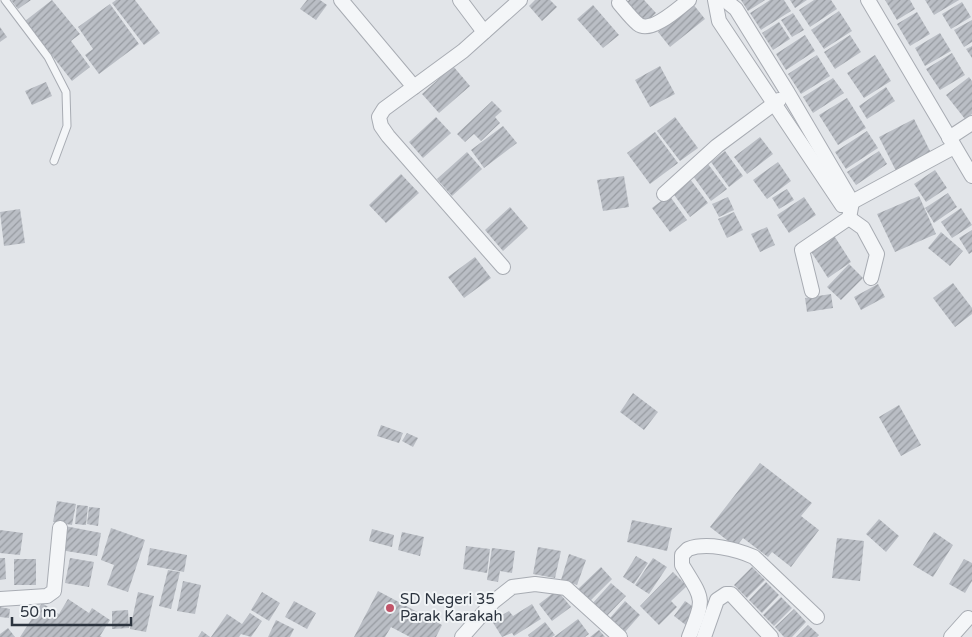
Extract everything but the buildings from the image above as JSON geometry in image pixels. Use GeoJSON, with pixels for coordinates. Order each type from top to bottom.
{"type":"FeatureCollection","features":[{"type":"Feature","properties":{"kind":"street"},"geometry":{"type":"LineString","coordinates":[[341,0],[414,87]]}},
{"type":"Feature","properties":{"kind":"street"},"geometry":{"type":"LineString","coordinates":[[460,0],[484,32]]}},
{"type":"Feature","properties":{"kind":"street"},"geometry":{"type":"LineString","coordinates":[[503,267],[388,136],[379,122],[379,117],[384,109],[462,51],[520,0]]}},
{"type":"Feature","properties":{"kind":"street"},"geometry":{"type":"LineString","coordinates":[[619,3],[638,24],[648,26],[666,18],[689,0]]}},
{"type":"Feature","properties":{"kind":"street"},"geometry":{"type":"LineString","coordinates":[[715,0],[719,21],[839,203],[844,206],[951,142],[972,123]]}},
{"type":"Feature","properties":{"kind":"street"},"geometry":{"type":"LineString","coordinates":[[725,0],[736,9],[788,92],[852,202],[850,218],[802,250],[812,291]]}},
{"type":"Feature","properties":{"kind":"street"},"geometry":{"type":"LineString","coordinates":[[868,0],[972,176]]}},
{"type":"Feature","properties":{"kind":"street"},"geometry":{"type":"LineString","coordinates":[[664,194],[717,146],[788,92]]}},
{"type":"Feature","properties":{"kind":"street"},"geometry":{"type":"LineString","coordinates":[[850,218],[863,228],[877,254],[871,278]]}},
{"type":"Feature","properties":{"kind":"street"},"geometry":{"type":"LineString","coordinates":[[0,599],[47,596],[54,591],[60,528]]}},
{"type":"Feature","properties":{"kind":"street"},"geometry":{"type":"LineString","coordinates":[[689,637],[701,607],[700,598],[681,560],[688,549],[699,546],[743,552],[754,557],[817,617]]}},
{"type":"Feature","properties":{"kind":"street"},"geometry":{"type":"LineString","coordinates":[[462,637],[493,602],[512,587],[535,584],[566,588],[620,637]]}},
{"type":"Feature","properties":{"kind":"street"},"geometry":{"type":"LineString","coordinates":[[704,637],[716,600],[726,594],[731,594],[771,637]]}},
{"type":"Feature","properties":{"kind":"street"},"geometry":{"type":"LineString","coordinates":[[951,637],[968,618]]}},
{"type":"Feature","properties":{"kind":"lane"},"geometry":{"type":"LineString","coordinates":[[5,0],[48,57],[66,92],[67,126],[54,161]]}},
{"type":"Feature","properties":{"kind":"place","name":"SD Negeri 35 Parak Karakah"},"geometry":{"type":"Point","coordinates":[390,608]}}]}
